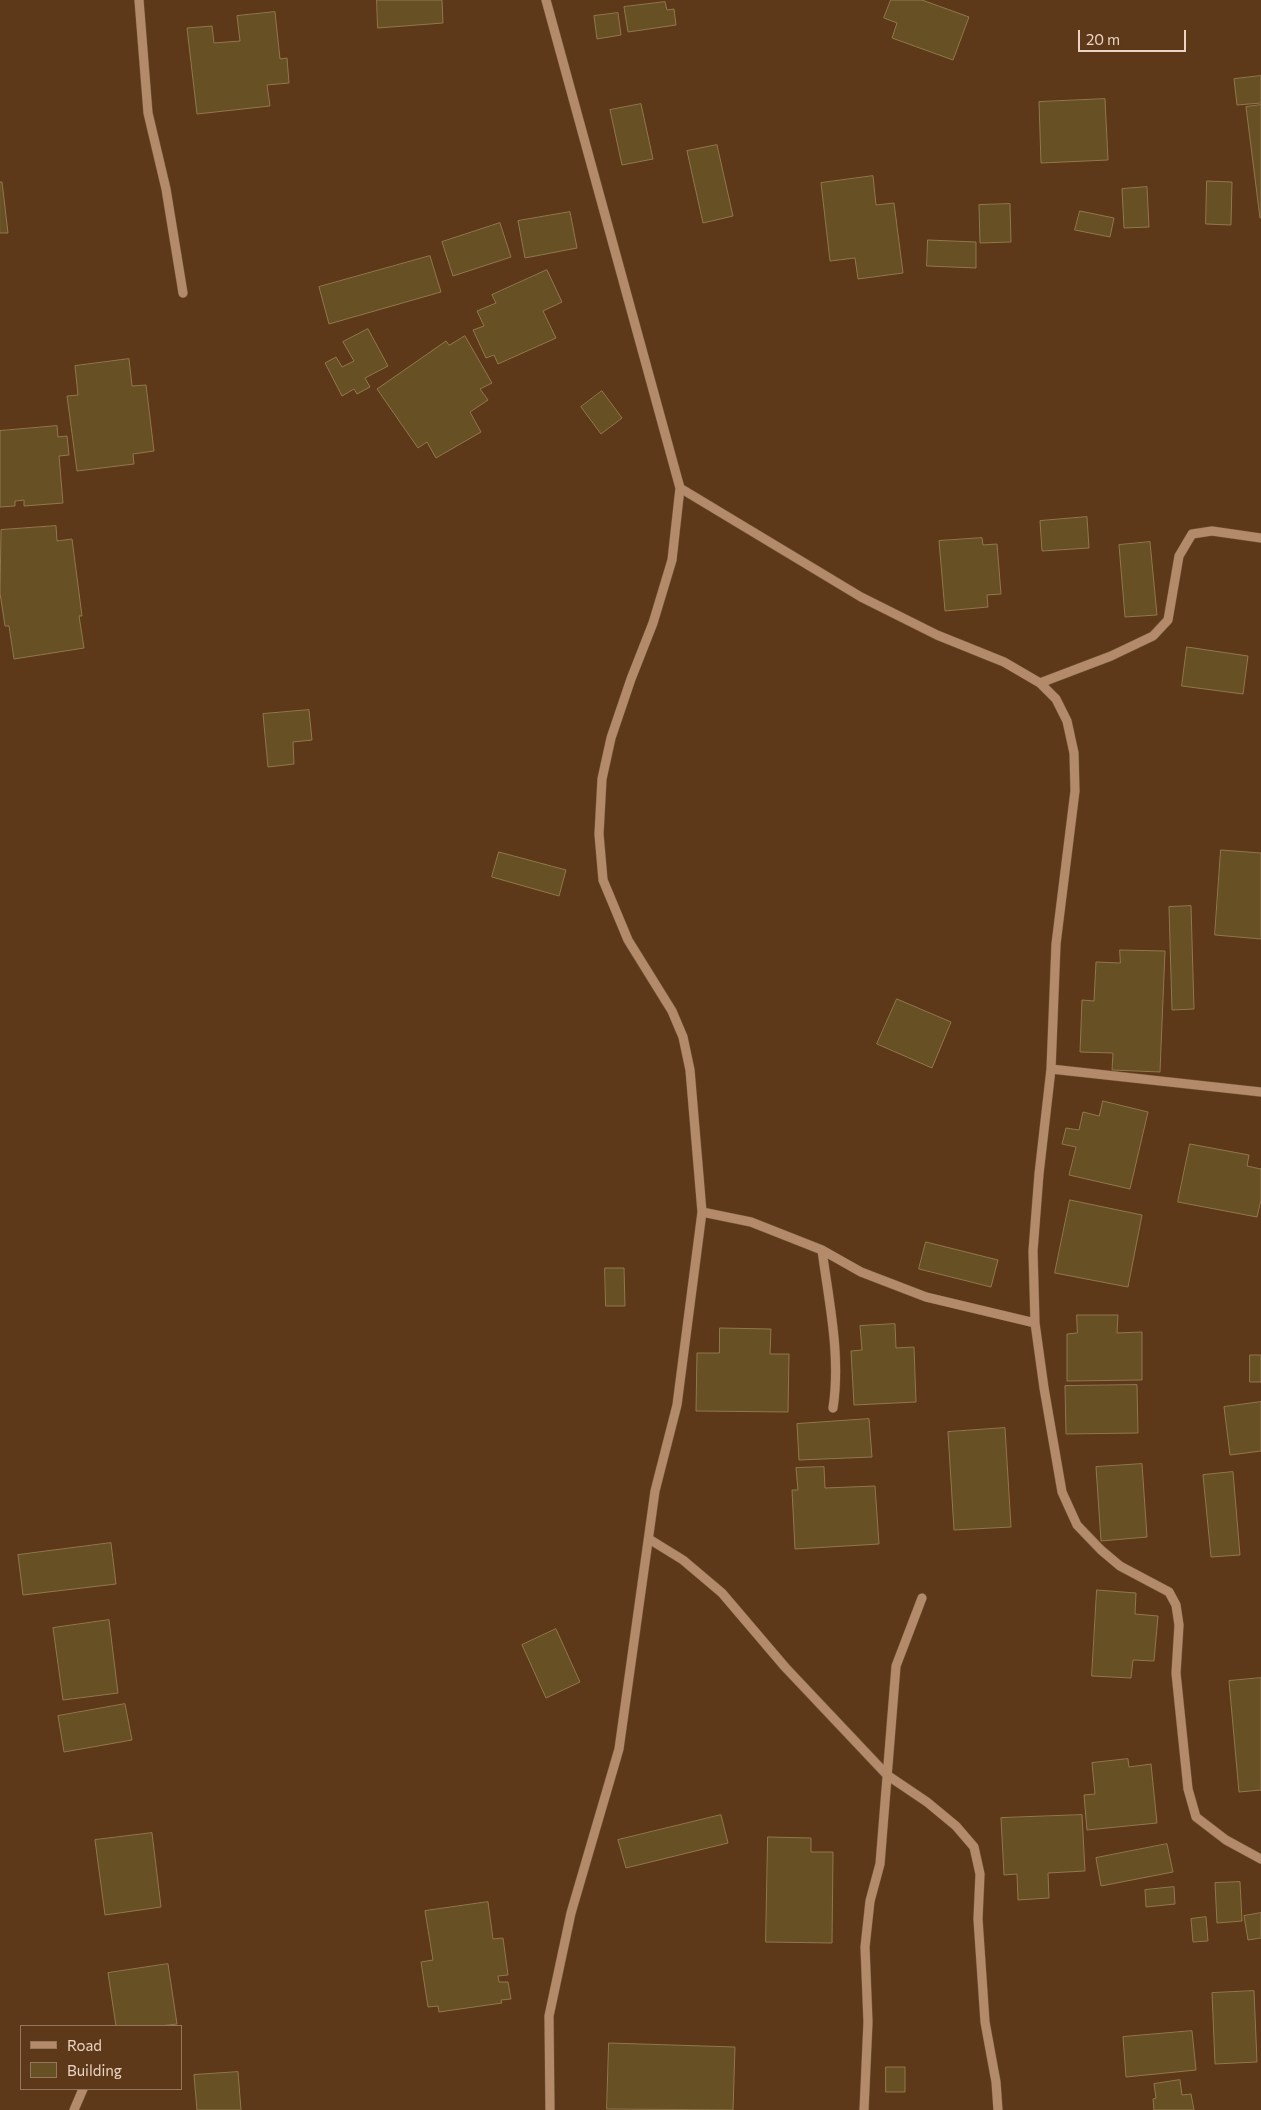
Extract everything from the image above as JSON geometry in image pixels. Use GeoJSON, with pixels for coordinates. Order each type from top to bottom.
{"type":"FeatureCollection","features":[{"type":"Feature","properties":{"kind":"street"},"geometry":{"type":"LineString","coordinates":[[139,0],[148,113],[166,190],[183,293]]}},
{"type":"Feature","properties":{"kind":"street"},"geometry":{"type":"LineString","coordinates":[[546,0],[680,488],[672,560],[653,623],[630,679],[611,738],[602,779],[599,834],[603,880],[628,940],[672,1011],[683,1037],[690,1070],[702,1212],[677,1405],[655,1491],[619,1749],[571,1913],[550,2016],[550,2110]]}},
{"type":"Feature","properties":{"kind":"street"},"geometry":{"type":"LineString","coordinates":[[680,488],[861,597],[937,635],[1004,662],[1040,683],[1056,699],[1067,721],[1074,753],[1075,790],[1056,944],[1050,1069],[1033,1252],[1034,1323],[1062,1492],[1077,1525],[1101,1550],[1120,1566],[1169,1592],[1176,1605],[1179,1625],[1176,1673],[1188,1789],[1196,1817],[1226,1840],[1261,1859]]}},
{"type":"Feature","properties":{"kind":"street"},"geometry":{"type":"LineString","coordinates":[[1040,683],[1111,656],[1153,636],[1168,620],[1179,556],[1192,534],[1212,531],[1261,538]]}},
{"type":"Feature","properties":{"kind":"street"},"geometry":{"type":"LineString","coordinates":[[1050,1069],[1261,1092]]}},
{"type":"Feature","properties":{"kind":"street"},"geometry":{"type":"LineString","coordinates":[[702,1212],[751,1222],[822,1250],[861,1272],[926,1297],[1034,1323]]}},
{"type":"Feature","properties":{"kind":"street"},"geometry":{"type":"LineString","coordinates":[[822,1250],[836,1347],[837,1382],[833,1408]]}},
{"type":"Feature","properties":{"kind":"street"},"geometry":{"type":"LineString","coordinates":[[649,1540],[683,1560],[722,1593],[785,1667],[887,1775],[927,1802],[956,1826],[974,1847],[980,1874],[978,1919],[985,2022],[996,2082],[998,2110]]}},
{"type":"Feature","properties":{"kind":"street"},"geometry":{"type":"LineString","coordinates":[[864,2110],[868,2022],[865,1947],[870,1902],[880,1864],[896,1666],[922,1598]]}},
{"type":"Feature","properties":{"kind":"street"},"geometry":{"type":"LineString","coordinates":[[74,2110],[83,2090]]}},
{"type":"Feature","properties":{"kind":"building"},"geometry":{"type":"Polygon","coordinates":[[[377,0],[442,0],[443,23],[378,28],[377,0]]]}},
{"type":"Feature","properties":{"kind":"building"},"geometry":{"type":"Polygon","coordinates":[[[891,0],[922,0],[969,17],[953,60],[892,38],[897,23],[884,18],[891,0]]]}},
{"type":"Feature","properties":{"kind":"building"},"geometry":{"type":"Polygon","coordinates":[[[665,2],[667,10],[674,9],[676,25],[628,32],[624,7],[665,2]]]}},
{"type":"Feature","properties":{"kind":"building"},"geometry":{"type":"Polygon","coordinates":[[[275,12],[280,59],[287,58],[289,83],[267,85],[270,106],[197,114],[187,28],[212,26],[214,43],[240,41],[237,16],[275,12]]]}},
{"type":"Feature","properties":{"kind":"building"},"geometry":{"type":"Polygon","coordinates":[[[618,13],[621,35],[597,39],[594,16],[618,13]]]}},
{"type":"Feature","properties":{"kind":"building"},"geometry":{"type":"Polygon","coordinates":[[[1261,76],[1261,103],[1237,105],[1234,79],[1261,76]]]}},
{"type":"Feature","properties":{"kind":"building"},"geometry":{"type":"Polygon","coordinates":[[[1105,99],[1108,160],[1041,163],[1039,102],[1105,99]]]}},
{"type":"Feature","properties":{"kind":"building"},"geometry":{"type":"Polygon","coordinates":[[[641,104],[653,159],[622,165],[610,110],[641,104]]]}},
{"type":"Feature","properties":{"kind":"building"},"geometry":{"type":"Polygon","coordinates":[[[1261,105],[1261,218],[1260,218],[1246,107],[1261,105]]]}},
{"type":"Feature","properties":{"kind":"building"},"geometry":{"type":"Polygon","coordinates":[[[717,145],[733,216],[703,223],[687,151],[717,145]]]}},
{"type":"Feature","properties":{"kind":"building"},"geometry":{"type":"Polygon","coordinates":[[[873,176],[876,205],[894,203],[903,273],[858,279],[855,258],[830,261],[821,183],[873,176]]]}},
{"type":"Feature","properties":{"kind":"building"},"geometry":{"type":"Polygon","coordinates":[[[1207,181],[1232,182],[1231,225],[1206,224],[1207,181]]]}},
{"type":"Feature","properties":{"kind":"building"},"geometry":{"type":"Polygon","coordinates":[[[0,182],[2,182],[8,233],[0,233],[0,182]]]}},
{"type":"Feature","properties":{"kind":"building"},"geometry":{"type":"Polygon","coordinates":[[[1147,187],[1149,227],[1124,228],[1122,189],[1147,187]]]}},
{"type":"Feature","properties":{"kind":"building"},"geometry":{"type":"Polygon","coordinates":[[[1010,204],[1011,242],[980,243],[979,205],[1010,204]]]}},
{"type":"Feature","properties":{"kind":"building"},"geometry":{"type":"Polygon","coordinates":[[[1080,211],[1114,218],[1110,237],[1075,230],[1080,211]]]}},
{"type":"Feature","properties":{"kind":"building"},"geometry":{"type":"Polygon","coordinates":[[[570,212],[577,248],[525,258],[518,221],[570,212]]]}},
{"type":"Feature","properties":{"kind":"building"},"geometry":{"type":"Polygon","coordinates":[[[500,223],[511,257],[453,276],[442,242],[500,223]]]}},
{"type":"Feature","properties":{"kind":"building"},"geometry":{"type":"Polygon","coordinates":[[[928,240],[976,242],[976,268],[927,266],[928,240]]]}},
{"type":"Feature","properties":{"kind":"building"},"geometry":{"type":"Polygon","coordinates":[[[430,256],[441,292],[329,324],[319,287],[430,256]]]}},
{"type":"Feature","properties":{"kind":"building"},"geometry":{"type":"Polygon","coordinates":[[[547,270],[562,302],[543,311],[556,338],[498,364],[494,355],[486,358],[473,330],[484,326],[477,311],[496,303],[492,295],[547,270]]]}},
{"type":"Feature","properties":{"kind":"building"},"geometry":{"type":"Polygon","coordinates":[[[368,329],[388,366],[365,378],[370,387],[357,394],[354,389],[342,396],[325,363],[336,357],[342,367],[354,361],[343,342],[368,329]]]}},
{"type":"Feature","properties":{"kind":"building"},"geometry":{"type":"Polygon","coordinates":[[[465,336],[492,383],[480,389],[488,400],[470,412],[481,432],[436,458],[427,442],[418,448],[377,389],[446,341],[449,345],[465,336]]]}},
{"type":"Feature","properties":{"kind":"building"},"geometry":{"type":"Polygon","coordinates":[[[129,359],[132,386],[146,385],[154,451],[133,454],[134,464],[77,471],[67,396],[78,395],[75,366],[129,359]]]}},
{"type":"Feature","properties":{"kind":"building"},"geometry":{"type":"Polygon","coordinates":[[[602,391],[622,418],[601,434],[581,407],[602,391]]]}},
{"type":"Feature","properties":{"kind":"building"},"geometry":{"type":"Polygon","coordinates":[[[57,426],[58,437],[67,436],[69,455],[59,456],[63,503],[24,506],[24,500],[15,501],[15,506],[0,507],[0,431],[57,426]]]}},
{"type":"Feature","properties":{"kind":"building"},"geometry":{"type":"Polygon","coordinates":[[[1087,517],[1089,548],[1042,551],[1040,521],[1087,517]]]}},
{"type":"Feature","properties":{"kind":"building"},"geometry":{"type":"Polygon","coordinates":[[[56,526],[57,541],[72,539],[82,616],[79,616],[84,648],[14,659],[9,626],[5,626],[0,593],[1,530],[56,526]]]}},
{"type":"Feature","properties":{"kind":"building"},"geometry":{"type":"Polygon","coordinates":[[[982,538],[983,545],[997,544],[1001,594],[987,595],[988,607],[945,611],[939,541],[982,538]]]}},
{"type":"Feature","properties":{"kind":"building"},"geometry":{"type":"Polygon","coordinates":[[[1150,542],[1157,615],[1125,617],[1119,545],[1150,542]]]}},
{"type":"Feature","properties":{"kind":"building"},"geometry":{"type":"Polygon","coordinates":[[[1187,647],[1248,656],[1243,694],[1182,686],[1187,647]]]}},
{"type":"Feature","properties":{"kind":"building"},"geometry":{"type":"Polygon","coordinates":[[[309,710],[312,740],[293,742],[294,764],[268,767],[263,714],[309,710]]]}},
{"type":"Feature","properties":{"kind":"building"},"geometry":{"type":"Polygon","coordinates":[[[1221,850],[1261,853],[1261,939],[1215,935],[1221,850]]]}},
{"type":"Feature","properties":{"kind":"building"},"geometry":{"type":"Polygon","coordinates":[[[499,852],[566,870],[559,896],[492,877],[499,852]]]}},
{"type":"Feature","properties":{"kind":"building"},"geometry":{"type":"Polygon","coordinates":[[[1191,906],[1194,1009],[1172,1010],[1169,907],[1191,906]]]}},
{"type":"Feature","properties":{"kind":"building"},"geometry":{"type":"Polygon","coordinates":[[[1120,950],[1165,951],[1160,1072],[1112,1070],[1113,1053],[1080,1052],[1082,1000],[1094,1001],[1096,962],[1120,963],[1120,950]]]}},
{"type":"Feature","properties":{"kind":"building"},"geometry":{"type":"Polygon","coordinates":[[[897,999],[951,1022],[932,1068],[877,1044],[897,999]]]}},
{"type":"Feature","properties":{"kind":"building"},"geometry":{"type":"Polygon","coordinates":[[[1103,1101],[1148,1112],[1130,1189],[1069,1175],[1076,1147],[1062,1144],[1066,1128],[1079,1130],[1083,1112],[1099,1116],[1103,1101]]]}},
{"type":"Feature","properties":{"kind":"building"},"geometry":{"type":"Polygon","coordinates":[[[1190,1144],[1249,1155],[1247,1166],[1261,1169],[1261,1200],[1257,1217],[1178,1202],[1190,1144]]]}},
{"type":"Feature","properties":{"kind":"building"},"geometry":{"type":"Polygon","coordinates":[[[1070,1200],[1142,1215],[1128,1287],[1055,1273],[1070,1200]]]}},
{"type":"Feature","properties":{"kind":"building"},"geometry":{"type":"Polygon","coordinates":[[[926,1242],[998,1260],[991,1287],[919,1269],[926,1242]]]}},
{"type":"Feature","properties":{"kind":"building"},"geometry":{"type":"Polygon","coordinates":[[[605,1268],[624,1268],[625,1306],[606,1306],[605,1268]]]}},
{"type":"Feature","properties":{"kind":"building"},"geometry":{"type":"Polygon","coordinates":[[[1077,1315],[1118,1315],[1117,1333],[1142,1332],[1142,1380],[1067,1381],[1067,1334],[1077,1333],[1077,1315]]]}},
{"type":"Feature","properties":{"kind":"building"},"geometry":{"type":"Polygon","coordinates":[[[895,1324],[896,1348],[914,1347],[916,1402],[854,1405],[851,1351],[862,1350],[860,1326],[895,1324]]]}},
{"type":"Feature","properties":{"kind":"building"},"geometry":{"type":"Polygon","coordinates":[[[720,1328],[771,1329],[770,1354],[789,1354],[788,1412],[696,1411],[697,1353],[719,1353],[720,1328]]]}},
{"type":"Feature","properties":{"kind":"building"},"geometry":{"type":"Polygon","coordinates":[[[1250,1355],[1261,1355],[1261,1382],[1250,1382],[1250,1355]]]}},
{"type":"Feature","properties":{"kind":"building"},"geometry":{"type":"Polygon","coordinates":[[[1137,1385],[1138,1433],[1066,1434],[1065,1386],[1137,1385]]]}},
{"type":"Feature","properties":{"kind":"building"},"geometry":{"type":"Polygon","coordinates":[[[1261,1402],[1261,1451],[1230,1455],[1224,1407],[1261,1402]]]}},
{"type":"Feature","properties":{"kind":"building"},"geometry":{"type":"Polygon","coordinates":[[[869,1419],[872,1457],[799,1460],[797,1424],[869,1419]]]}},
{"type":"Feature","properties":{"kind":"building"},"geometry":{"type":"Polygon","coordinates":[[[1005,1428],[1011,1527],[954,1530],[948,1432],[1005,1428]]]}},
{"type":"Feature","properties":{"kind":"building"},"geometry":{"type":"Polygon","coordinates":[[[1142,1464],[1147,1537],[1101,1541],[1096,1467],[1142,1464]]]}},
{"type":"Feature","properties":{"kind":"building"},"geometry":{"type":"Polygon","coordinates":[[[824,1467],[825,1488],[875,1486],[879,1544],[795,1549],[792,1490],[798,1490],[796,1468],[824,1467]]]}},
{"type":"Feature","properties":{"kind":"building"},"geometry":{"type":"Polygon","coordinates":[[[1233,1472],[1240,1555],[1211,1557],[1203,1475],[1233,1472]]]}},
{"type":"Feature","properties":{"kind":"building"},"geometry":{"type":"Polygon","coordinates":[[[111,1543],[116,1584],[23,1595],[18,1555],[111,1543]]]}},
{"type":"Feature","properties":{"kind":"building"},"geometry":{"type":"Polygon","coordinates":[[[1097,1590],[1136,1593],[1135,1614],[1158,1616],[1154,1661],[1133,1660],[1131,1678],[1092,1676],[1097,1590]]]}},
{"type":"Feature","properties":{"kind":"building"},"geometry":{"type":"Polygon","coordinates":[[[109,1620],[118,1693],[63,1700],[53,1628],[109,1620]]]}},
{"type":"Feature","properties":{"kind":"building"},"geometry":{"type":"Polygon","coordinates":[[[556,1629],[580,1682],[546,1698],[522,1645],[556,1629]]]}},
{"type":"Feature","properties":{"kind":"building"},"geometry":{"type":"Polygon","coordinates":[[[1261,1678],[1261,1790],[1239,1792],[1229,1681],[1261,1678]]]}},
{"type":"Feature","properties":{"kind":"building"},"geometry":{"type":"Polygon","coordinates":[[[125,1704],[132,1740],[64,1752],[58,1716],[125,1704]]]}},
{"type":"Feature","properties":{"kind":"building"},"geometry":{"type":"Polygon","coordinates":[[[1128,1759],[1129,1767],[1151,1764],[1157,1823],[1087,1830],[1084,1795],[1095,1794],[1092,1763],[1128,1759]]]}},
{"type":"Feature","properties":{"kind":"building"},"geometry":{"type":"Polygon","coordinates":[[[721,1815],[728,1843],[626,1868],[618,1840],[721,1815]]]}},
{"type":"Feature","properties":{"kind":"building"},"geometry":{"type":"Polygon","coordinates":[[[1082,1815],[1085,1871],[1048,1873],[1049,1898],[1018,1900],[1017,1874],[1004,1875],[1001,1818],[1082,1815]]]}},
{"type":"Feature","properties":{"kind":"building"},"geometry":{"type":"Polygon","coordinates":[[[152,1833],[161,1907],[105,1915],[95,1840],[152,1833]]]}},
{"type":"Feature","properties":{"kind":"building"},"geometry":{"type":"Polygon","coordinates":[[[768,1837],[811,1838],[811,1852],[833,1852],[832,1943],[766,1942],[768,1837]]]}},
{"type":"Feature","properties":{"kind":"building"},"geometry":{"type":"Polygon","coordinates":[[[1167,1844],[1173,1872],[1101,1886],[1096,1858],[1167,1844]]]}},
{"type":"Feature","properties":{"kind":"building"},"geometry":{"type":"Polygon","coordinates":[[[1240,1882],[1242,1921],[1217,1923],[1215,1883],[1240,1882]]]}},
{"type":"Feature","properties":{"kind":"building"},"geometry":{"type":"Polygon","coordinates":[[[1174,1887],[1175,1904],[1146,1907],[1145,1890],[1174,1887]]]}},
{"type":"Feature","properties":{"kind":"building"},"geometry":{"type":"Polygon","coordinates":[[[488,1902],[493,1939],[503,1938],[508,1975],[498,1976],[499,1982],[508,1982],[511,1999],[501,2000],[502,2003],[439,2012],[438,2006],[428,2007],[421,1962],[433,1960],[425,1911],[488,1902]]]}},
{"type":"Feature","properties":{"kind":"building"},"geometry":{"type":"Polygon","coordinates":[[[1261,1913],[1261,1938],[1248,1940],[1244,1916],[1261,1913]]]}},
{"type":"Feature","properties":{"kind":"building"},"geometry":{"type":"Polygon","coordinates":[[[1206,1917],[1208,1941],[1193,1942],[1191,1919],[1206,1917]]]}},
{"type":"Feature","properties":{"kind":"building"},"geometry":{"type":"Polygon","coordinates":[[[168,1964],[177,2024],[116,2025],[108,1973],[168,1964]]]}},
{"type":"Feature","properties":{"kind":"building"},"geometry":{"type":"Polygon","coordinates":[[[1254,1991],[1257,2062],[1215,2064],[1212,1993],[1254,1991]]]}},
{"type":"Feature","properties":{"kind":"building"},"geometry":{"type":"Polygon","coordinates":[[[1192,2031],[1196,2070],[1126,2077],[1123,2037],[1192,2031]]]}},
{"type":"Feature","properties":{"kind":"building"},"geometry":{"type":"Polygon","coordinates":[[[609,2043],[735,2047],[733,2110],[607,2109],[609,2043]]]}},
{"type":"Feature","properties":{"kind":"building"},"geometry":{"type":"Polygon","coordinates":[[[886,2067],[905,2067],[905,2092],[886,2092],[886,2067]]]}},
{"type":"Feature","properties":{"kind":"building"},"geometry":{"type":"Polygon","coordinates":[[[238,2072],[241,2110],[197,2110],[194,2075],[238,2072]]]}},
{"type":"Feature","properties":{"kind":"building"},"geometry":{"type":"Polygon","coordinates":[[[1180,2080],[1182,2095],[1191,2094],[1194,2110],[1154,2110],[1153,2099],[1156,2098],[1154,2084],[1180,2080]]]}}]}
